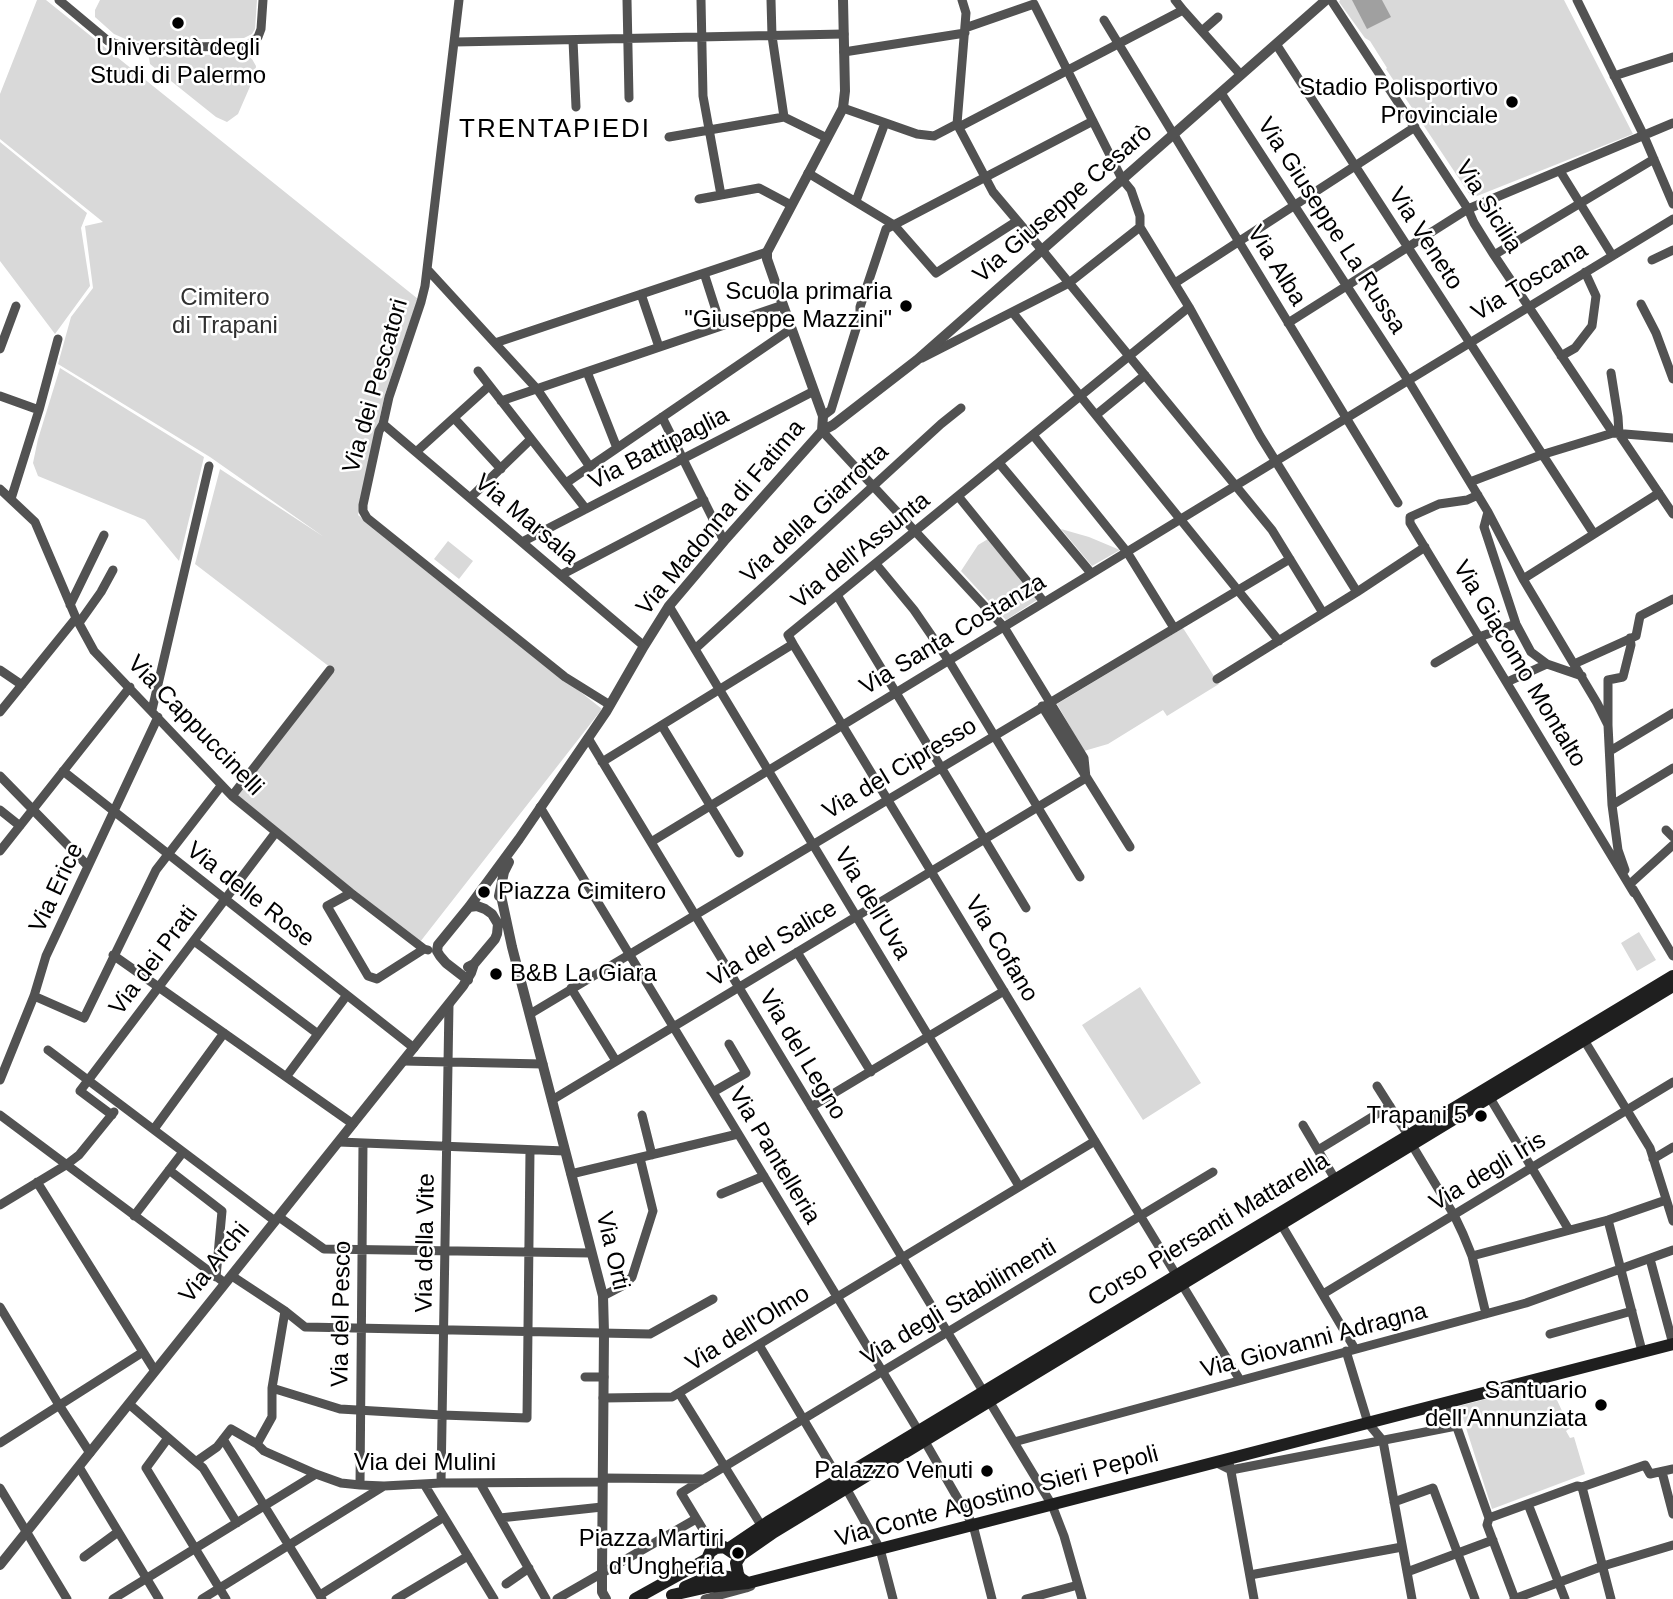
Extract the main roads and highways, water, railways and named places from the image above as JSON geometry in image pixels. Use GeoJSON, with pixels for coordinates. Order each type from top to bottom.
{"type":"FeatureCollection","features":[{"type":"Feature","properties":{"kind":"main road","name":"Corso Piersanti Mattarella"},"geometry":{"type":"LineString","coordinates":[[1179,1279],[1281,1224],[1673,976]]}},
{"type":"Feature","properties":{"kind":"main road","name":"Corso Piersanti Mattarella"},"geometry":{"type":"LineString","coordinates":[[764,1523],[843,1483],[1179,1279],[1335,1179],[1490,1098],[1552,1054],[1584,1040],[1673,986]]}},
{"type":"Feature","properties":{"kind":"main road","name":"Via Conte Agostino Sieri Pepoli"},"geometry":{"type":"LineString","coordinates":[[670,1597],[708,1587],[751,1582],[790,1573],[1215,1462],[1230,1464],[1287,1444],[1673,1344]]}},
{"type":"Feature","properties":{"kind":"main road"},"geometry":{"type":"LineString","coordinates":[[751,1582],[721,1576],[709,1570],[707,1559],[710,1552],[720,1545],[764,1523]]}},
{"type":"Feature","properties":{"kind":"main road"},"geometry":{"type":"LineString","coordinates":[[670,1597],[693,1583],[731,1573],[764,1523]]}},
{"type":"Feature","properties":{"kind":"main road"},"geometry":{"type":"LineString","coordinates":[[720,1545],[734,1555],[740,1578],[751,1582]]}},
{"type":"Feature","properties":{"kind":"main road"},"geometry":{"type":"LineString","coordinates":[[635,1599],[707,1559]]}},
{"type":"Feature","properties":{"kind":"place","name":"Università degli Studi di Palermo"},"geometry":{"type":"Point","coordinates":[178,23]}},
{"type":"Feature","properties":{"kind":"place","name":"Stadio Polisportivo Provinciale"},"geometry":{"type":"Point","coordinates":[1512,102]}},
{"type":"Feature","properties":{"kind":"place","name":"Scuola primaria \"Giuseppe Mazzini\""},"geometry":{"type":"Point","coordinates":[906,306]}},
{"type":"Feature","properties":{"kind":"place","name":"Piazza Cimitero"},"geometry":{"type":"Point","coordinates":[484,892]}},
{"type":"Feature","properties":{"kind":"place","name":"B&B La Giara"},"geometry":{"type":"Point","coordinates":[496,974]}},
{"type":"Feature","properties":{"kind":"place","name":"Trapani 5"},"geometry":{"type":"Point","coordinates":[1481,1116]}},
{"type":"Feature","properties":{"kind":"place","name":"Santuario dell'Annunziata"},"geometry":{"type":"Point","coordinates":[1601,1405]}},
{"type":"Feature","properties":{"kind":"place","name":"Palazzo Venuti"},"geometry":{"type":"Point","coordinates":[987,1471]}},
{"type":"Feature","properties":{"kind":"place","name":"Piazza Martiri d'Ungheria"},"geometry":{"type":"Point","coordinates":[738,1553]}},
{"type":"Feature","properties":{"kind":"district","name":"TRENTAPIEDI"},"geometry":{"type":"Point","coordinates":[555,130]}},
{"type":"Feature","properties":{"kind":"park label","name":"Cimitero di Trapani"},"geometry":{"type":"Point","coordinates":[225,312]}}]}
